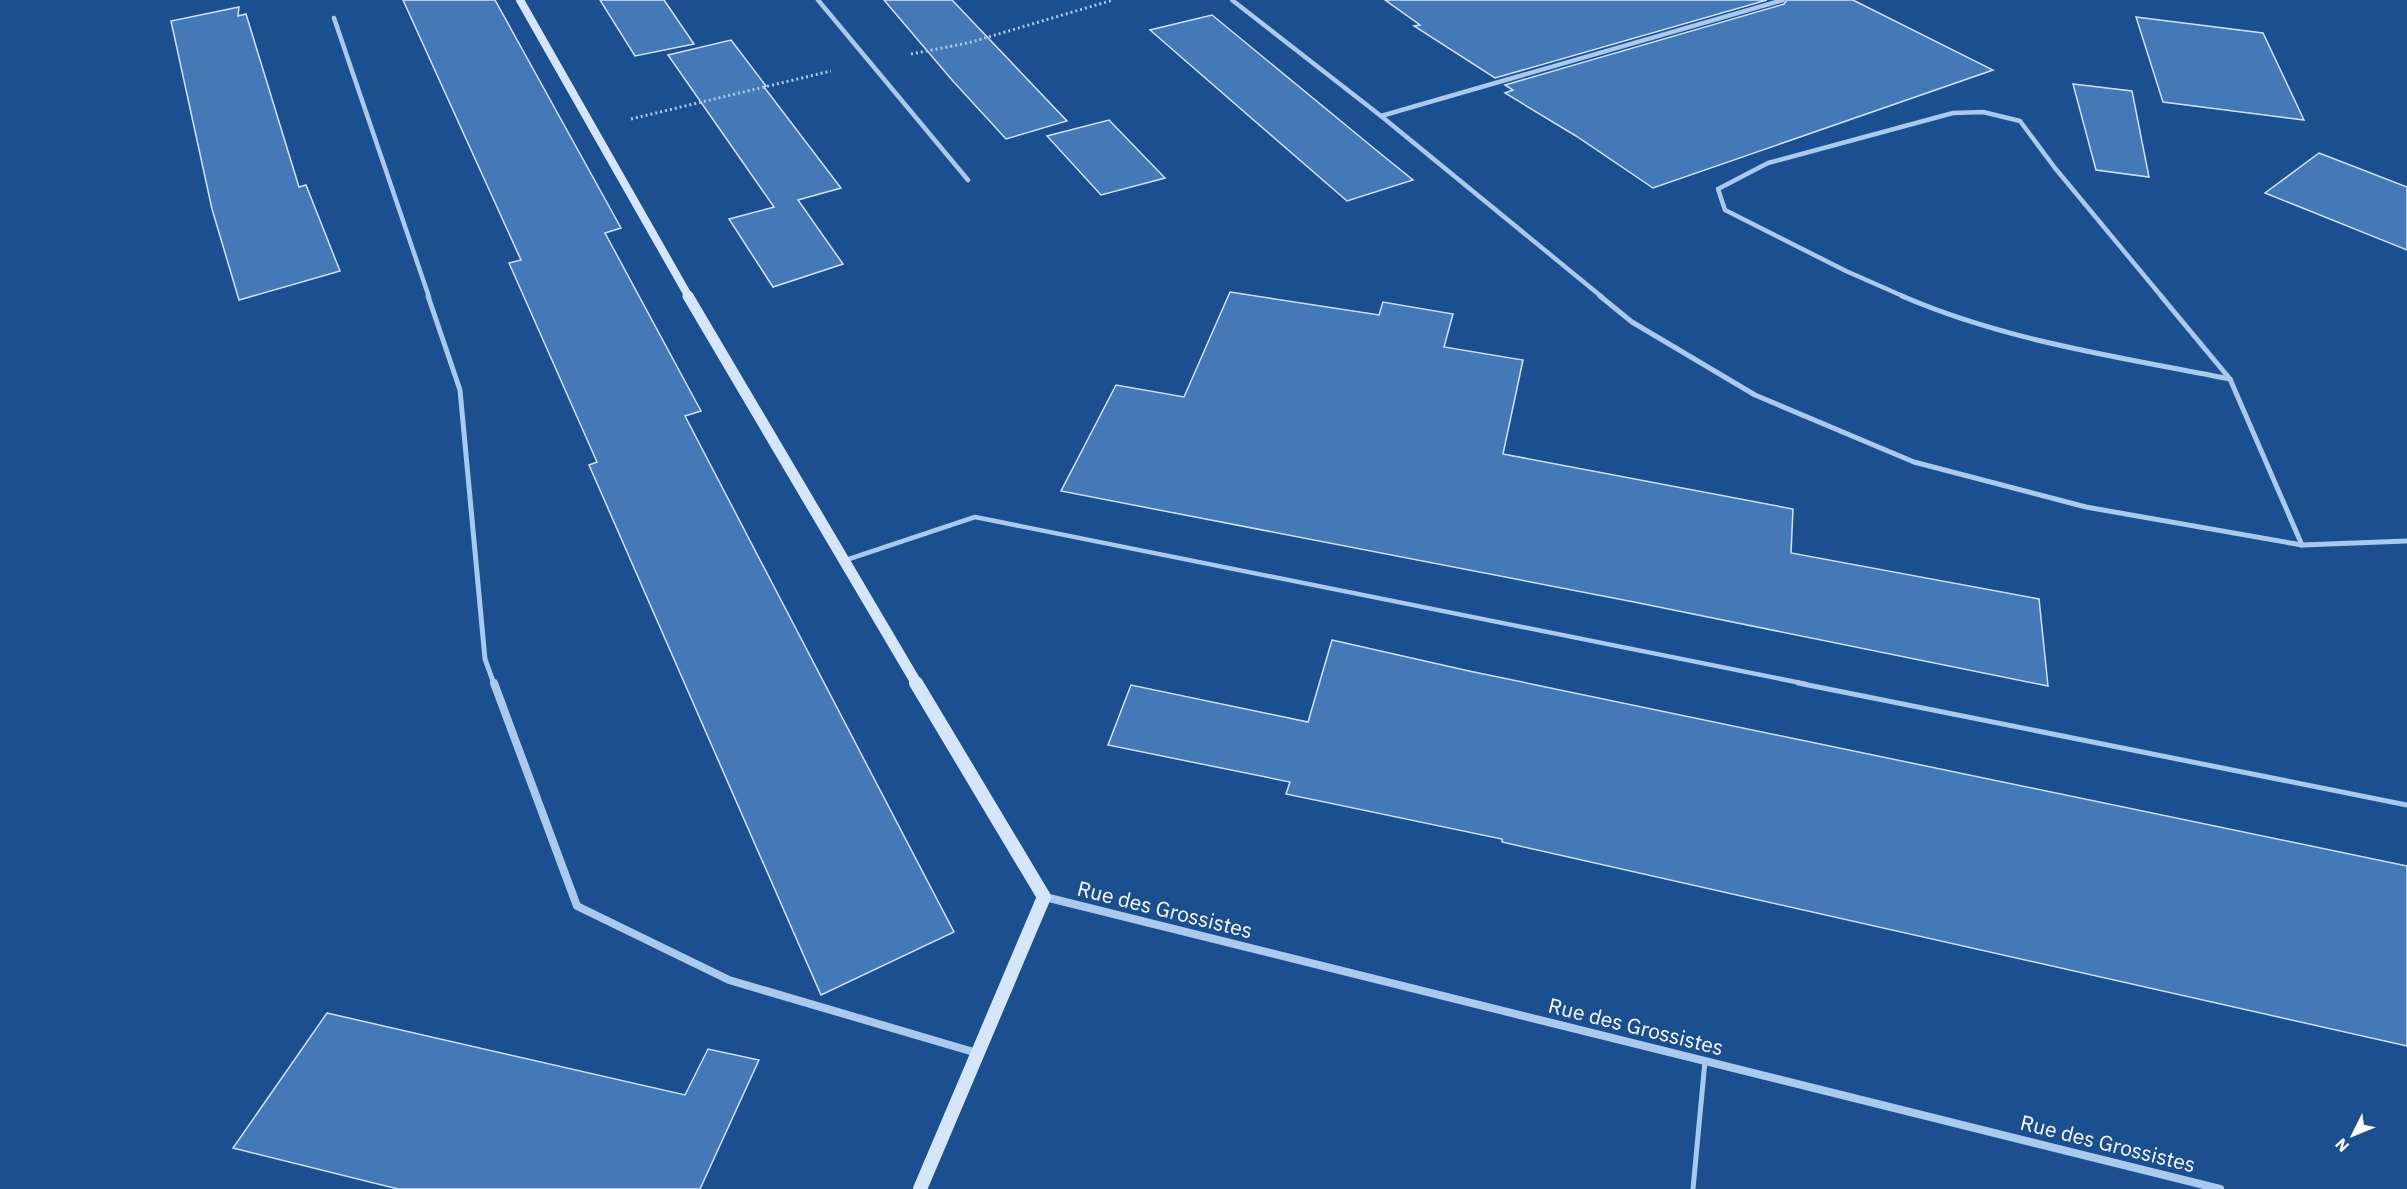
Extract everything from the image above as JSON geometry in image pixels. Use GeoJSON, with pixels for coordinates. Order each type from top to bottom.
{"type":"FeatureCollection","features":[{"type":"Feature","properties":{"kind":"street"},"geometry":{"type":"LineString","coordinates":[[520,0],[591,129],[842,562],[1044,897],[920,1189]]}},
{"type":"Feature","properties":{"kind":"street"},"geometry":{"type":"LineString","coordinates":[[818,0],[969,180]]}},
{"type":"Feature","properties":{"kind":"street"},"geometry":{"type":"LineString","coordinates":[[1232,0],[1381,116],[1632,322],[1755,395],[1914,462],[2086,507],[2302,545],[2407,541]]}},
{"type":"Feature","properties":{"kind":"street"},"geometry":{"type":"LineString","coordinates":[[1381,116],[1783,0]]}},
{"type":"Feature","properties":{"kind":"street"},"geometry":{"type":"LineString","coordinates":[[334,18],[460,390],[485,658],[577,906],[729,980],[978,1053]]}},
{"type":"Feature","properties":{"kind":"street"},"geometry":{"type":"LineString","coordinates":[[2230,379],[2051,344],[1944,314],[1846,271],[1725,210],[1718,189],[1768,163],[1953,113],[1983,112],[2020,121],[2055,168],[2230,379],[2302,545]]}},
{"type":"Feature","properties":{"kind":"street","name":"Rue des Grossistes"},"geometry":{"type":"LineString","coordinates":[[1044,897],[2220,1189]]}},
{"type":"Feature","properties":{"kind":"lane"},"geometry":{"type":"LineString","coordinates":[[842,562],[975,517],[2348,791],[2407,805]]}},
{"type":"Feature","properties":{"kind":"lane"},"geometry":{"type":"LineString","coordinates":[[1693,1189],[1705,1061]]}},
{"type":"Feature","properties":{"kind":"building"},"geometry":{"type":"Polygon","coordinates":[[[403,0],[495,0],[621,228],[605,233],[701,411],[685,416],[954,932],[821,995],[589,465],[597,462],[509,263],[521,260],[403,0]]]}},
{"type":"Feature","properties":{"kind":"building"},"geometry":{"type":"Polygon","coordinates":[[[600,0],[664,0],[694,44],[635,56],[600,0]]]}},
{"type":"Feature","properties":{"kind":"building"},"geometry":{"type":"Polygon","coordinates":[[[884,0],[952,0],[1067,121],[1006,139],[884,0]]]}},
{"type":"Feature","properties":{"kind":"building"},"geometry":{"type":"Polygon","coordinates":[[[1385,0],[1767,0],[1495,78],[1414,26],[1420,25],[1385,0]]]}},
{"type":"Feature","properties":{"kind":"building"},"geometry":{"type":"Polygon","coordinates":[[[1787,0],[1853,0],[1993,70],[1653,188],[1576,136],[1505,93],[1513,90],[1505,85],[1784,4],[1787,0]]]}},
{"type":"Feature","properties":{"kind":"building"},"geometry":{"type":"Polygon","coordinates":[[[239,7],[238,16],[246,14],[299,187],[306,185],[340,271],[239,300],[212,209],[171,21],[239,7]]]}},
{"type":"Feature","properties":{"kind":"building"},"geometry":{"type":"Polygon","coordinates":[[[1212,15],[1413,180],[1347,201],[1150,30],[1212,15]]]}},
{"type":"Feature","properties":{"kind":"building"},"geometry":{"type":"Polygon","coordinates":[[[2136,17],[2263,33],[2304,120],[2163,102],[2136,17]]]}},
{"type":"Feature","properties":{"kind":"building"},"geometry":{"type":"Polygon","coordinates":[[[731,40],[841,188],[798,200],[843,264],[773,287],[729,219],[774,207],[668,55],[731,40]]]}},
{"type":"Feature","properties":{"kind":"building"},"geometry":{"type":"Polygon","coordinates":[[[2073,84],[2132,91],[2149,177],[2096,170],[2073,84]]]}},
{"type":"Feature","properties":{"kind":"building"},"geometry":{"type":"Polygon","coordinates":[[[1109,120],[1165,178],[1101,195],[1047,136],[1109,120]]]}},
{"type":"Feature","properties":{"kind":"building"},"geometry":{"type":"Polygon","coordinates":[[[2319,153],[2407,187],[2407,250],[2265,193],[2319,153]]]}},
{"type":"Feature","properties":{"kind":"building"},"geometry":{"type":"Polygon","coordinates":[[[1230,292],[1379,315],[1383,302],[1453,314],[1444,347],[1523,360],[1503,454],[1793,509],[1791,553],[2039,599],[2048,686],[1634,602],[1061,491],[1116,385],[1184,397],[1230,292]]]}},
{"type":"Feature","properties":{"kind":"building"},"geometry":{"type":"Polygon","coordinates":[[[1332,640],[1469,671],[2407,866],[2407,1046],[1502,842],[1502,839],[1286,794],[1290,782],[1108,745],[1131,685],[1308,722],[1332,640]]]}},
{"type":"Feature","properties":{"kind":"building"},"geometry":{"type":"Polygon","coordinates":[[[327,1013],[685,1095],[708,1049],[759,1060],[700,1189],[398,1189],[233,1148],[327,1013]]]}}]}
